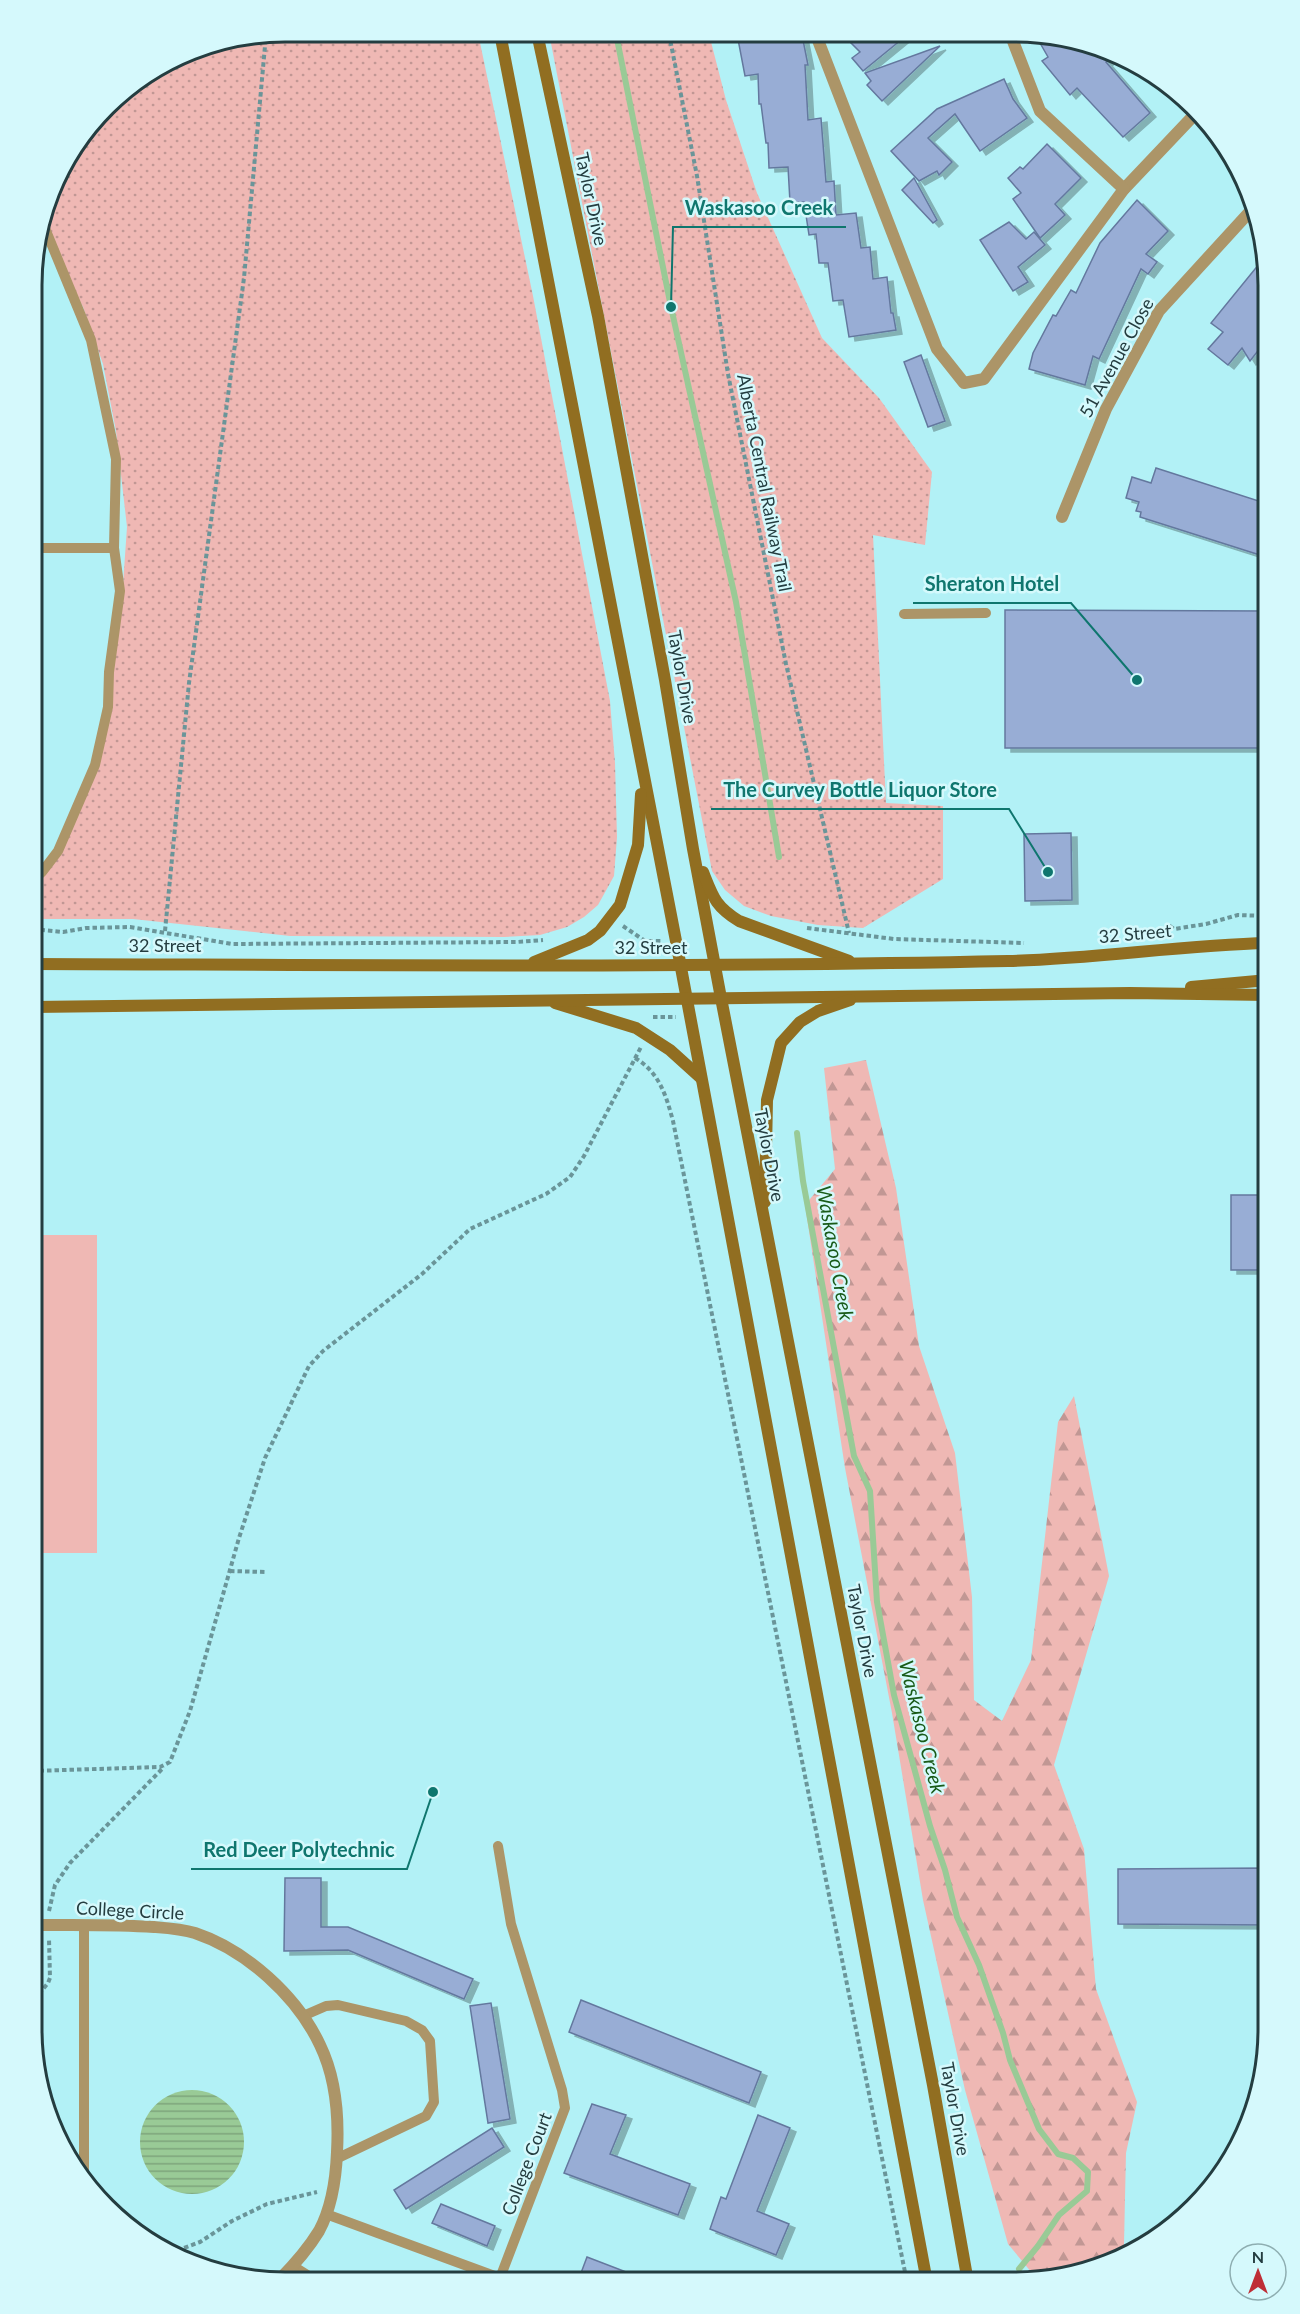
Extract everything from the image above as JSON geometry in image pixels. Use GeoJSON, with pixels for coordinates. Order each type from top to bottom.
{"type":"FeatureCollection","features":[{"type":"Feature","properties":{"kind":"main road"},"geometry":{"type":"LineString","coordinates":[[502,42],[687,998],[925,2272]]}},
{"type":"Feature","properties":{"kind":"main road","name":"Taylor Drive"},"geometry":{"type":"LineString","coordinates":[[539,42],[598,316],[665,680],[693,849],[764,1227],[931,2074],[966,2272]]}},
{"type":"Feature","properties":{"kind":"main road"},"geometry":{"type":"LineString","coordinates":[[521,966],[550,957],[588,940],[600,931],[620,905],[638,845],[642,775]]}},
{"type":"Feature","properties":{"kind":"main road"},"geometry":{"type":"LineString","coordinates":[[693,849],[716,903],[726,913],[739,921],[859,964]]}},
{"type":"Feature","properties":{"kind":"main road","name":"32 Street"},"geometry":{"type":"LineString","coordinates":[[42,964],[521,966],[859,964],[1045,960],[1208,946],[1258,944]]}},
{"type":"Feature","properties":{"kind":"main road"},"geometry":{"type":"LineString","coordinates":[[1130,993],[1258,981]]}},
{"type":"Feature","properties":{"kind":"main road"},"geometry":{"type":"LineString","coordinates":[[42,1007],[1130,993],[1258,995]]}},
{"type":"Feature","properties":{"kind":"main road"},"geometry":{"type":"LineString","coordinates":[[764,1227],[767,1100],[781,1043],[800,1022],[818,1011],[860,997]]}},
{"type":"Feature","properties":{"kind":"main road"},"geometry":{"type":"LineString","coordinates":[[542,999],[636,1028],[670,1050],[701,1078]]}},
{"type":"Feature","properties":{"kind":"street"},"geometry":{"type":"LineString","coordinates":[[819,42],[937,349],[964,383],[984,379],[1124,189],[1191,118]]}},
{"type":"Feature","properties":{"kind":"street"},"geometry":{"type":"LineString","coordinates":[[1013,42],[1040,111],[1124,189]]}},
{"type":"Feature","properties":{"kind":"street","name":"51 Avenue Close"},"geometry":{"type":"LineString","coordinates":[[1062,518],[1106,409],[1159,311],[1247,214]]}},
{"type":"Feature","properties":{"kind":"street","name":"College Circle"},"geometry":{"type":"LineString","coordinates":[[42,1925],[167,1928],[193,1932],[224,1945],[274,1983],[303,2016],[321,2046],[331,2074],[337,2113],[336,2159],[334,2184],[326,2214],[311,2243],[287,2272]]}},
{"type":"Feature","properties":{"kind":"lane"},"geometry":{"type":"LineString","coordinates":[[42,872],[58,851],[95,765],[108,707],[120,591],[114,548],[116,459],[114,449],[91,340],[48,235]]}},
{"type":"Feature","properties":{"kind":"lane"},"geometry":{"type":"LineString","coordinates":[[42,548],[114,548]]}},
{"type":"Feature","properties":{"kind":"lane"},"geometry":{"type":"LineString","coordinates":[[904,614],[986,613]]}},
{"type":"Feature","properties":{"kind":"lane","name":"College Court"},"geometry":{"type":"LineString","coordinates":[[498,1846],[510,1924],[562,2090],[565,2108],[502,2272]]}},
{"type":"Feature","properties":{"kind":"lane"},"geometry":{"type":"LineString","coordinates":[[84,1926],[84,2165]]}},
{"type":"Feature","properties":{"kind":"lane"},"geometry":{"type":"LineString","coordinates":[[303,2016],[326,2006],[338,2005],[406,2021],[422,2030],[430,2041],[434,2102],[426,2116],[336,2159]]}},
{"type":"Feature","properties":{"kind":"lane","name":"College Court"},"geometry":{"type":"LineString","coordinates":[[326,2214],[484,2272]]}},
{"type":"Feature","properties":{"kind":"lane"},"geometry":{"type":"LineString","coordinates":[[293,2266],[302,2272]]}},
{"type":"Feature","properties":{"kind":"path","name":"Alberta Central Railway Trail"},"geometry":{"type":"LineString","coordinates":[[671,42],[697,176],[728,374],[781,641],[849,933],[894,939],[1033,943]]}},
{"type":"Feature","properties":{"kind":"path"},"geometry":{"type":"LineString","coordinates":[[165,931],[189,683],[244,278],[265,43]]}},
{"type":"Feature","properties":{"kind":"path"},"geometry":{"type":"LineString","coordinates":[[1174,929],[1216,922],[1238,915],[1258,916]]}},
{"type":"Feature","properties":{"kind":"path"},"geometry":{"type":"LineString","coordinates":[[621,925],[645,941],[655,941]]}},
{"type":"Feature","properties":{"kind":"path"},"geometry":{"type":"LineString","coordinates":[[42,930],[63,932],[86,928],[130,927],[165,931],[232,944],[517,942],[547,939]]}},
{"type":"Feature","properties":{"kind":"path"},"geometry":{"type":"LineString","coordinates":[[645,941],[646,947]]}},
{"type":"Feature","properties":{"kind":"path"},"geometry":{"type":"LineString","coordinates":[[653,1017],[670,1017]]}},
{"type":"Feature","properties":{"kind":"path"},"geometry":{"type":"LineString","coordinates":[[49,1912],[49,1903],[55,1885],[70,1863],[172,1759],[182,1734],[239,1538],[265,1458],[305,1373],[314,1359],[416,1279],[470,1229],[546,1194],[570,1177],[584,1156],[642,1044]]}},
{"type":"Feature","properties":{"kind":"path"},"geometry":{"type":"LineString","coordinates":[[635,1058],[650,1068],[657,1078],[663,1088],[673,1120],[905,2272]]}},
{"type":"Feature","properties":{"kind":"path"},"geometry":{"type":"LineString","coordinates":[[230,1571],[265,1572]]}},
{"type":"Feature","properties":{"kind":"path"},"geometry":{"type":"LineString","coordinates":[[42,1771],[164,1767]]}},
{"type":"Feature","properties":{"kind":"path"},"geometry":{"type":"LineString","coordinates":[[42,1990],[50,1978],[50,1938]]}},
{"type":"Feature","properties":{"kind":"path"},"geometry":{"type":"LineString","coordinates":[[182,2249],[200,2242],[232,2221],[259,2208],[314,2192]]}},
{"type":"Feature","properties":{"kind":"green space"},"geometry":{"type":"Polygon","coordinates":[[[480,42],[533,296],[610,701],[615,763],[617,837],[614,876],[598,905],[584,917],[567,927],[540,935],[504,937],[290,936],[133,919],[42,919],[42,876],[58,854],[86,785],[110,683],[122,599],[127,527],[116,431],[103,364],[83,307],[59,262],[49,228],[50,222],[67,178],[83,150],[102,125],[125,102],[150,83],[178,67],[222,50],[253,44],[480,42]]]}},
{"type":"Feature","properties":{"kind":"green space"},"geometry":{"type":"Polygon","coordinates":[[[551,42],[711,42],[726,100],[757,193],[822,338],[879,398],[932,472],[925,545],[873,535],[886,803],[943,806],[943,879],[863,928],[818,925],[771,916],[744,906],[725,890],[712,871],[551,42]]]}},
{"type":"Feature","properties":{"kind":"green space"},"geometry":{"type":"Polygon","coordinates":[[[866,1060],[896,1188],[919,1346],[955,1453],[972,1597],[974,1700],[1002,1721],[1031,1660],[1058,1422],[1074,1396],[1109,1576],[1054,1765],[1084,1849],[1096,1989],[1137,2102],[1126,2153],[1123,2246],[1078,2264],[1030,2271],[1008,2244],[965,2090],[923,1900],[892,1713],[845,1468],[805,1205],[835,1169],[824,1068],[866,1060]]]}},
{"type":"Feature","properties":{"kind":"green space"},"geometry":{"type":"Polygon","coordinates":[[[42,1235],[97,1235],[97,1553],[42,1553],[42,1235]]]}},
{"type":"Feature","properties":{"kind":"shaded area"},"geometry":{"type":"Polygon","coordinates":[[[192,2090],[212,2094],[229,2105],[240,2122],[244,2142],[240,2162],[229,2179],[212,2190],[192,2194],[172,2190],[155,2179],[144,2162],[140,2142],[144,2122],[155,2105],[172,2094],[192,2090]]]}},
{"type":"Feature","properties":{"kind":"building"},"geometry":{"type":"Polygon","coordinates":[[[739,42],[803,42],[808,65],[805,65],[808,120],[821,118],[826,182],[834,181],[836,215],[856,213],[861,248],[870,247],[873,279],[887,277],[891,313],[893,313],[896,330],[849,337],[843,300],[833,301],[828,263],[819,263],[816,234],[809,235],[804,202],[790,202],[788,167],[769,168],[768,143],[766,143],[761,104],[759,104],[758,74],[745,76],[739,42]]]}},
{"type":"Feature","properties":{"kind":"building"},"geometry":{"type":"Polygon","coordinates":[[[850,42],[898,42],[863,71],[852,58],[860,52],[850,42]]]}},
{"type":"Feature","properties":{"kind":"building"},"geometry":{"type":"Polygon","coordinates":[[[1040,44],[1078,50],[1108,61],[1106,62],[1150,113],[1123,137],[1077,88],[1070,95],[1042,61],[1048,57],[1040,44]]]}},
{"type":"Feature","properties":{"kind":"building"},"geometry":{"type":"Polygon","coordinates":[[[940,46],[882,101],[867,85],[871,81],[865,73],[940,46]]]}},
{"type":"Feature","properties":{"kind":"building"},"geometry":{"type":"Polygon","coordinates":[[[1004,79],[1013,99],[1027,118],[980,151],[955,114],[928,138],[952,162],[939,175],[937,171],[919,181],[891,151],[937,109],[1004,79]]]}},
{"type":"Feature","properties":{"kind":"building"},"geometry":{"type":"Polygon","coordinates":[[[1047,144],[1081,178],[1055,204],[1065,215],[1040,238],[1013,199],[1021,193],[1008,178],[1020,167],[1023,169],[1047,144]]]}},
{"type":"Feature","properties":{"kind":"building"},"geometry":{"type":"Polygon","coordinates":[[[914,178],[937,220],[933,223],[902,190],[914,178]]]}},
{"type":"Feature","properties":{"kind":"building"},"geometry":{"type":"Polygon","coordinates":[[[1137,200],[1168,231],[1146,254],[1157,262],[1148,274],[1141,269],[1099,359],[1093,356],[1085,385],[1029,369],[1033,353],[1053,315],[1056,316],[1071,290],[1076,293],[1100,243],[1137,200]]]}},
{"type":"Feature","properties":{"kind":"building"},"geometry":{"type":"Polygon","coordinates":[[[1009,222],[1026,239],[1034,232],[1045,245],[1018,267],[1028,282],[1013,291],[980,240],[1009,222]]]}},
{"type":"Feature","properties":{"kind":"building"},"geometry":{"type":"Polygon","coordinates":[[[1257,267],[1258,351],[1250,361],[1242,348],[1228,365],[1208,349],[1223,332],[1211,323],[1257,267]]]}},
{"type":"Feature","properties":{"kind":"building"},"geometry":{"type":"Polygon","coordinates":[[[921,355],[945,421],[928,427],[904,362],[921,355]]]}},
{"type":"Feature","properties":{"kind":"building"},"geometry":{"type":"Polygon","coordinates":[[[1156,468],[1258,501],[1258,554],[1140,517],[1141,512],[1136,511],[1139,502],[1126,498],[1132,477],[1151,483],[1156,468]]]}},
{"type":"Feature","properties":{"kind":"building"},"geometry":{"type":"Polygon","coordinates":[[[1005,610],[1258,611],[1258,748],[1005,748],[1005,610]]]}},
{"type":"Feature","properties":{"kind":"building"},"geometry":{"type":"Polygon","coordinates":[[[1071,833],[1072,900],[1025,901],[1024,834],[1071,833]]]}},
{"type":"Feature","properties":{"kind":"building"},"geometry":{"type":"Polygon","coordinates":[[[1231,1195],[1258,1195],[1258,1270],[1231,1270],[1231,1195]]]}},
{"type":"Feature","properties":{"kind":"building"},"geometry":{"type":"Polygon","coordinates":[[[1258,1868],[1258,1925],[1118,1924],[1118,1869],[1258,1868]]]}},
{"type":"Feature","properties":{"kind":"building"},"geometry":{"type":"Polygon","coordinates":[[[285,1878],[321,1878],[321,1927],[348,1927],[473,1979],[464,1999],[348,1950],[284,1951],[285,1878]]]}},
{"type":"Feature","properties":{"kind":"building"},"geometry":{"type":"Polygon","coordinates":[[[581,2000],[761,2072],[749,2103],[569,2032],[581,2000]]]}},
{"type":"Feature","properties":{"kind":"building"},"geometry":{"type":"Polygon","coordinates":[[[491,2003],[510,2119],[488,2123],[470,2006],[491,2003]]]}},
{"type":"Feature","properties":{"kind":"building"},"geometry":{"type":"Polygon","coordinates":[[[592,2104],[626,2115],[610,2154],[690,2184],[678,2215],[564,2173],[592,2104]]]}},
{"type":"Feature","properties":{"kind":"building"},"geometry":{"type":"Polygon","coordinates":[[[758,2115],[790,2128],[757,2211],[789,2224],[776,2255],[710,2229],[721,2197],[726,2199],[758,2115]]]}},
{"type":"Feature","properties":{"kind":"building"},"geometry":{"type":"Polygon","coordinates":[[[492,2128],[504,2147],[406,2209],[394,2190],[492,2128]]]}},
{"type":"Feature","properties":{"kind":"building"},"geometry":{"type":"Polygon","coordinates":[[[441,2204],[495,2226],[487,2246],[432,2223],[441,2204]]]}},
{"type":"Feature","properties":{"kind":"building"},"geometry":{"type":"Polygon","coordinates":[[[587,2257],[626,2272],[581,2272],[587,2257]]]}},
{"type":"Feature","properties":{"kind":"waterway","name":"Waskasoo Creek"},"geometry":{"type":"LineString","coordinates":[[618,42],[671,307],[736,602],[779,857]]}},
{"type":"Feature","properties":{"kind":"waterway","name":"Waskasoo Creek"},"geometry":{"type":"LineString","coordinates":[[797,1133],[803,1181],[854,1456],[870,1491],[877,1602],[894,1695],[930,1826],[945,1870],[957,1917],[979,1965],[1010,2060],[1039,2129],[1058,2154],[1073,2158],[1088,2172],[1087,2191],[1059,2215],[1019,2269]]}},
{"type":"Feature","properties":{"kind":"place","name":"Waskasoo Creek"},"geometry":{"type":"Point","coordinates":[671,307]}},
{"type":"Feature","properties":{"kind":"place","name":"Sheraton Hotel"},"geometry":{"type":"Point","coordinates":[1137,680]}},
{"type":"Feature","properties":{"kind":"place","name":"The Curvey Bottle Liquor Store"},"geometry":{"type":"Point","coordinates":[1048,872]}},
{"type":"Feature","properties":{"kind":"place","name":"Red Deer Polytechnic"},"geometry":{"type":"Point","coordinates":[433,1792]}}]}
